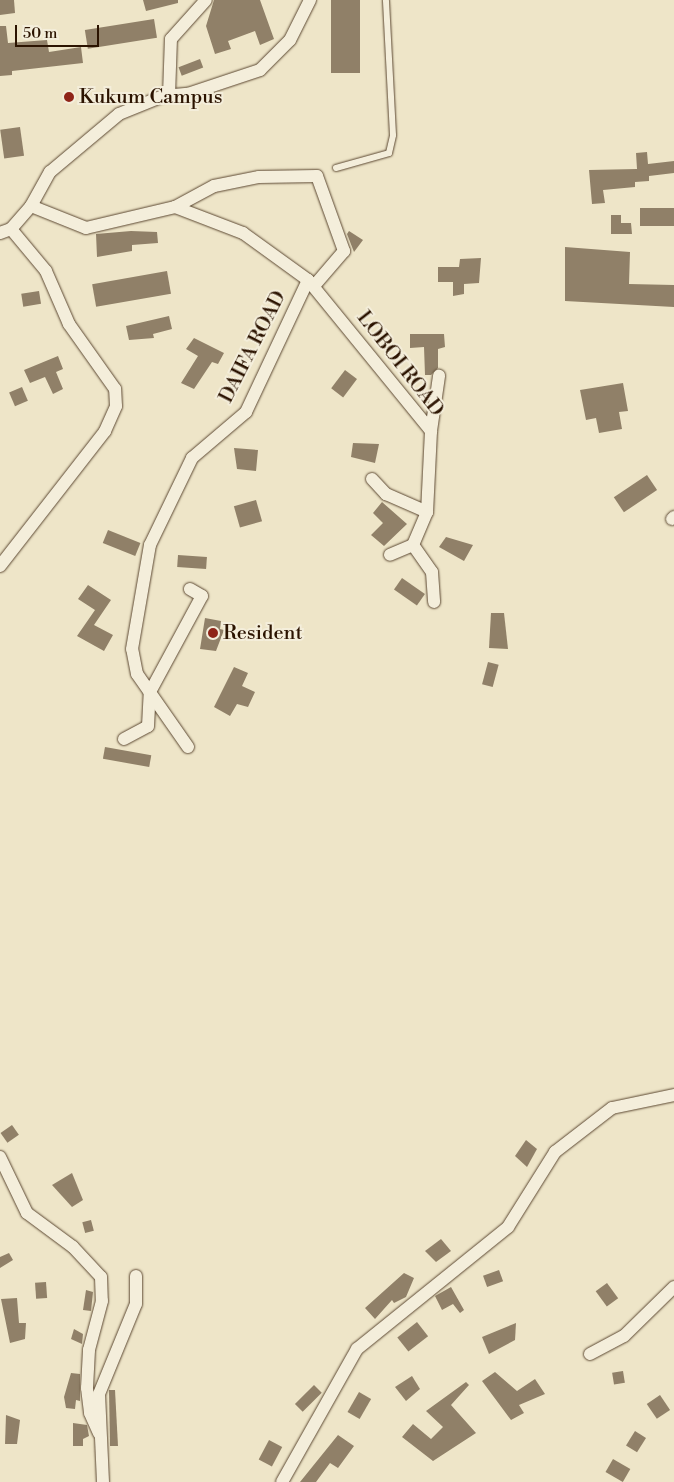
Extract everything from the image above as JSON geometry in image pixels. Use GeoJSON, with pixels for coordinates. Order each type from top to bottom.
{"type":"FeatureCollection","features":[{"type":"Feature","properties":{"kind":"street"},"geometry":{"type":"LineString","coordinates":[[169,95],[171,40],[206,0]]}},
{"type":"Feature","properties":{"kind":"street"},"geometry":{"type":"LineString","coordinates":[[0,566],[105,431],[116,406],[115,389],[69,324],[46,271],[5,231],[31,206],[50,172],[90,135],[119,114],[169,95],[188,94],[260,70],[290,40],[310,0]]}},
{"type":"Feature","properties":{"kind":"street"},"geometry":{"type":"LineString","coordinates":[[31,206],[86,228],[175,207],[214,186],[259,178],[317,176],[344,251],[311,283]]}},
{"type":"Feature","properties":{"kind":"street","name":"DAIFA ROAD"},"geometry":{"type":"LineString","coordinates":[[175,207],[243,233],[311,283],[246,412],[192,458],[150,545],[132,649],[137,674],[188,747]]}},
{"type":"Feature","properties":{"kind":"street","name":"LOBOI ROAD"},"geometry":{"type":"LineString","coordinates":[[311,283],[431,431],[427,512],[413,544]]}},
{"type":"Feature","properties":{"kind":"street"},"geometry":{"type":"LineString","coordinates":[[431,431],[438,376]]}},
{"type":"Feature","properties":{"kind":"street"},"geometry":{"type":"LineString","coordinates":[[372,479],[386,494],[427,512]]}},
{"type":"Feature","properties":{"kind":"street"},"geometry":{"type":"LineString","coordinates":[[390,555],[413,544],[432,572],[434,602]]}},
{"type":"Feature","properties":{"kind":"street"},"geometry":{"type":"LineString","coordinates":[[124,739],[148,726],[150,692],[202,596],[190,589]]}},
{"type":"Feature","properties":{"kind":"street"},"geometry":{"type":"LineString","coordinates":[[282,1482],[357,1349],[508,1227],[555,1152],[612,1108],[674,1095]]}},
{"type":"Feature","properties":{"kind":"street"},"geometry":{"type":"LineString","coordinates":[[0,1157],[26,1213],[73,1247],[101,1277],[102,1301],[89,1350],[87,1388],[90,1414],[99,1433]]}},
{"type":"Feature","properties":{"kind":"street"},"geometry":{"type":"LineString","coordinates":[[103,1482],[99,1433],[99,1394],[136,1304],[136,1276]]}},
{"type":"Feature","properties":{"kind":"street"},"geometry":{"type":"LineString","coordinates":[[590,1354],[624,1336],[674,1287]]}},
{"type":"Feature","properties":{"kind":"lane"},"geometry":{"type":"LineString","coordinates":[[336,168],[389,154],[393,135],[386,0]]}},
{"type":"Feature","properties":{"kind":"building"},"geometry":{"type":"Polygon","coordinates":[[[0,0],[14,0],[15,13],[0,15],[0,0]]]}},
{"type":"Feature","properties":{"kind":"building"},"geometry":{"type":"Polygon","coordinates":[[[143,0],[178,0],[178,3],[146,11],[143,0]]]}},
{"type":"Feature","properties":{"kind":"building"},"geometry":{"type":"Polygon","coordinates":[[[214,0],[260,0],[274,39],[260,45],[255,31],[228,41],[231,49],[215,54],[206,26],[214,0]]]}},
{"type":"Feature","properties":{"kind":"building"},"geometry":{"type":"Polygon","coordinates":[[[331,0],[360,0],[360,73],[331,73],[331,0]]]}},
{"type":"Feature","properties":{"kind":"building"},"geometry":{"type":"Polygon","coordinates":[[[154,19],[157,38],[88,49],[85,30],[154,19]]]}},
{"type":"Feature","properties":{"kind":"building"},"geometry":{"type":"Polygon","coordinates":[[[0,26],[6,26],[8,43],[47,40],[49,52],[81,47],[83,63],[12,71],[12,75],[0,76],[0,26]]]}},
{"type":"Feature","properties":{"kind":"building"},"geometry":{"type":"Polygon","coordinates":[[[200,59],[203,67],[182,76],[179,67],[200,59]]]}},
{"type":"Feature","properties":{"kind":"building"},"geometry":{"type":"Polygon","coordinates":[[[20,127],[24,156],[4,159],[0,130],[20,127]]]}},
{"type":"Feature","properties":{"kind":"building"},"geometry":{"type":"Polygon","coordinates":[[[647,152],[648,164],[674,161],[674,173],[649,176],[649,181],[635,182],[635,187],[603,190],[605,203],[592,204],[589,170],[637,169],[636,153],[647,152]]]}},
{"type":"Feature","properties":{"kind":"building"},"geometry":{"type":"Polygon","coordinates":[[[640,208],[674,208],[674,226],[640,226],[640,208]]]}},
{"type":"Feature","properties":{"kind":"building"},"geometry":{"type":"Polygon","coordinates":[[[611,215],[621,215],[621,223],[631,223],[632,234],[611,234],[611,215]]]}},
{"type":"Feature","properties":{"kind":"building"},"geometry":{"type":"Polygon","coordinates":[[[131,231],[157,232],[158,243],[132,245],[132,251],[97,257],[96,234],[131,231]]]}},
{"type":"Feature","properties":{"kind":"building"},"geometry":{"type":"Polygon","coordinates":[[[349,231],[363,240],[354,252],[347,234],[349,231]]]}},
{"type":"Feature","properties":{"kind":"building"},"geometry":{"type":"Polygon","coordinates":[[[565,247],[630,252],[629,284],[674,285],[674,307],[565,301],[565,247]]]}},
{"type":"Feature","properties":{"kind":"building"},"geometry":{"type":"Polygon","coordinates":[[[481,258],[479,283],[464,284],[464,294],[453,296],[453,282],[438,282],[438,267],[459,267],[460,259],[481,258]]]}},
{"type":"Feature","properties":{"kind":"building"},"geometry":{"type":"Polygon","coordinates":[[[167,271],[171,294],[96,307],[92,284],[167,271]]]}},
{"type":"Feature","properties":{"kind":"building"},"geometry":{"type":"Polygon","coordinates":[[[39,291],[41,304],[23,307],[21,294],[39,291]]]}},
{"type":"Feature","properties":{"kind":"building"},"geometry":{"type":"Polygon","coordinates":[[[169,316],[172,329],[153,334],[154,338],[129,340],[126,326],[169,316]]]}},
{"type":"Feature","properties":{"kind":"building"},"geometry":{"type":"Polygon","coordinates":[[[410,334],[444,334],[445,347],[438,349],[438,368],[431,375],[425,375],[424,347],[410,348],[410,334]]]}},
{"type":"Feature","properties":{"kind":"building"},"geometry":{"type":"Polygon","coordinates":[[[194,338],[224,353],[218,364],[212,362],[194,389],[181,383],[198,356],[186,349],[194,338]]]}},
{"type":"Feature","properties":{"kind":"building"},"geometry":{"type":"Polygon","coordinates":[[[58,356],[63,369],[56,372],[63,389],[53,394],[45,377],[30,383],[24,370],[58,356]]]}},
{"type":"Feature","properties":{"kind":"building"},"geometry":{"type":"Polygon","coordinates":[[[345,370],[357,379],[343,397],[331,388],[345,370]]]}},
{"type":"Feature","properties":{"kind":"building"},"geometry":{"type":"Polygon","coordinates":[[[623,383],[628,411],[619,412],[622,429],[599,433],[596,418],[586,420],[580,390],[623,383]]]}},
{"type":"Feature","properties":{"kind":"building"},"geometry":{"type":"Polygon","coordinates":[[[22,387],[28,401],[15,406],[9,392],[22,387]]]}},
{"type":"Feature","properties":{"kind":"building"},"geometry":{"type":"Polygon","coordinates":[[[353,443],[379,444],[375,463],[351,457],[353,443]]]}},
{"type":"Feature","properties":{"kind":"building"},"geometry":{"type":"Polygon","coordinates":[[[234,448],[258,450],[256,471],[237,469],[234,448]]]}},
{"type":"Feature","properties":{"kind":"building"},"geometry":{"type":"Polygon","coordinates":[[[647,475],[657,490],[624,512],[614,497],[647,475]]]}},
{"type":"Feature","properties":{"kind":"building"},"geometry":{"type":"Polygon","coordinates":[[[256,500],[262,521],[240,527],[234,506],[256,500]]]}},
{"type":"Feature","properties":{"kind":"building"},"geometry":{"type":"Polygon","coordinates":[[[382,502],[407,524],[384,546],[371,535],[383,523],[373,513],[382,502]]]}},
{"type":"Feature","properties":{"kind":"building"},"geometry":{"type":"Polygon","coordinates":[[[108,530],[140,543],[135,556],[103,543],[108,530]]]}},
{"type":"Feature","properties":{"kind":"building"},"geometry":{"type":"Polygon","coordinates":[[[446,537],[473,545],[464,561],[439,547],[446,537]]]}},
{"type":"Feature","properties":{"kind":"building"},"geometry":{"type":"Polygon","coordinates":[[[178,555],[207,557],[206,569],[177,567],[178,555]]]}},
{"type":"Feature","properties":{"kind":"building"},"geometry":{"type":"Polygon","coordinates":[[[402,578],[425,594],[417,606],[394,589],[402,578]]]}},
{"type":"Feature","properties":{"kind":"building"},"geometry":{"type":"Polygon","coordinates":[[[88,585],[111,600],[94,625],[113,635],[104,651],[77,636],[95,610],[78,599],[88,585]]]}},
{"type":"Feature","properties":{"kind":"building"},"geometry":{"type":"Polygon","coordinates":[[[491,613],[504,613],[508,649],[489,648],[491,613]]]}},
{"type":"Feature","properties":{"kind":"building","name":"Resident"},"geometry":{"type":"Polygon","coordinates":[[[205,618],[221,621],[220,629],[224,630],[216,651],[200,649],[205,618]]]}},
{"type":"Feature","properties":{"kind":"building"},"geometry":{"type":"Polygon","coordinates":[[[488,662],[499,665],[493,687],[482,684],[488,662]]]}},
{"type":"Feature","properties":{"kind":"building"},"geometry":{"type":"Polygon","coordinates":[[[234,667],[248,673],[242,686],[255,692],[248,707],[237,704],[230,716],[214,707],[234,667]]]}},
{"type":"Feature","properties":{"kind":"building"},"geometry":{"type":"Polygon","coordinates":[[[105,747],[151,755],[149,767],[103,759],[105,747]]]}},
{"type":"Feature","properties":{"kind":"building"},"geometry":{"type":"Polygon","coordinates":[[[12,1125],[19,1135],[7,1143],[1,1133],[12,1125]]]}},
{"type":"Feature","properties":{"kind":"building"},"geometry":{"type":"Polygon","coordinates":[[[526,1140],[537,1149],[527,1167],[515,1156],[526,1140]]]}},
{"type":"Feature","properties":{"kind":"building"},"geometry":{"type":"Polygon","coordinates":[[[72,1173],[83,1200],[72,1207],[52,1185],[72,1173]]]}},
{"type":"Feature","properties":{"kind":"building"},"geometry":{"type":"Polygon","coordinates":[[[91,1220],[94,1231],[85,1233],[82,1222],[91,1220]]]}},
{"type":"Feature","properties":{"kind":"building"},"geometry":{"type":"Polygon","coordinates":[[[441,1239],[451,1251],[436,1262],[425,1251],[441,1239]]]}},
{"type":"Feature","properties":{"kind":"building"},"geometry":{"type":"Polygon","coordinates":[[[9,1253],[13,1260],[0,1268],[0,1257],[9,1253]]]}},
{"type":"Feature","properties":{"kind":"building"},"geometry":{"type":"Polygon","coordinates":[[[499,1270],[503,1281],[487,1287],[483,1276],[499,1270]]]}},
{"type":"Feature","properties":{"kind":"building"},"geometry":{"type":"Polygon","coordinates":[[[404,1273],[414,1278],[406,1297],[394,1303],[392,1300],[375,1319],[365,1308],[404,1273]]]}},
{"type":"Feature","properties":{"kind":"building"},"geometry":{"type":"Polygon","coordinates":[[[46,1282],[47,1298],[36,1299],[35,1283],[46,1282]]]}},
{"type":"Feature","properties":{"kind":"building"},"geometry":{"type":"Polygon","coordinates":[[[607,1283],[618,1298],[607,1307],[596,1291],[607,1283]]]}},
{"type":"Feature","properties":{"kind":"building"},"geometry":{"type":"Polygon","coordinates":[[[451,1287],[464,1310],[460,1313],[453,1304],[442,1310],[435,1296],[451,1287]]]}},
{"type":"Feature","properties":{"kind":"building"},"geometry":{"type":"Polygon","coordinates":[[[86,1290],[93,1292],[91,1311],[83,1310],[86,1290]]]}},
{"type":"Feature","properties":{"kind":"building"},"geometry":{"type":"Polygon","coordinates":[[[17,1298],[19,1323],[26,1323],[25,1339],[10,1343],[1,1299],[17,1298]]]}},
{"type":"Feature","properties":{"kind":"building"},"geometry":{"type":"Polygon","coordinates":[[[417,1322],[428,1336],[408,1352],[397,1337],[417,1322]]]}},
{"type":"Feature","properties":{"kind":"building"},"geometry":{"type":"Polygon","coordinates":[[[516,1323],[515,1340],[489,1354],[482,1337],[516,1323]]]}},
{"type":"Feature","properties":{"kind":"building"},"geometry":{"type":"Polygon","coordinates":[[[74,1329],[83,1334],[82,1344],[71,1339],[74,1329]]]}},
{"type":"Feature","properties":{"kind":"building"},"geometry":{"type":"Polygon","coordinates":[[[623,1371],[625,1383],[614,1385],[612,1373],[623,1371]]]}},
{"type":"Feature","properties":{"kind":"building"},"geometry":{"type":"Polygon","coordinates":[[[495,1372],[517,1391],[535,1379],[545,1394],[519,1405],[524,1413],[511,1420],[482,1381],[495,1372]]]}},
{"type":"Feature","properties":{"kind":"building"},"geometry":{"type":"Polygon","coordinates":[[[71,1373],[80,1374],[80,1401],[76,1400],[75,1409],[66,1408],[64,1397],[71,1373]]]}},
{"type":"Feature","properties":{"kind":"building"},"geometry":{"type":"Polygon","coordinates":[[[412,1376],[420,1389],[406,1401],[395,1387],[412,1376]]]}},
{"type":"Feature","properties":{"kind":"building"},"geometry":{"type":"Polygon","coordinates":[[[466,1382],[469,1385],[451,1405],[476,1433],[433,1461],[402,1437],[413,1424],[431,1439],[443,1427],[426,1411],[466,1382]]]}},
{"type":"Feature","properties":{"kind":"building"},"geometry":{"type":"Polygon","coordinates":[[[314,1385],[322,1393],[303,1412],[295,1404],[314,1385]]]}},
{"type":"Feature","properties":{"kind":"building"},"geometry":{"type":"Polygon","coordinates":[[[109,1390],[115,1390],[118,1446],[110,1446],[109,1390]]]}},
{"type":"Feature","properties":{"kind":"building"},"geometry":{"type":"Polygon","coordinates":[[[359,1392],[371,1399],[360,1419],[348,1412],[359,1392]]]}},
{"type":"Feature","properties":{"kind":"building"},"geometry":{"type":"Polygon","coordinates":[[[660,1395],[670,1410],[657,1419],[647,1404],[660,1395]]]}},
{"type":"Feature","properties":{"kind":"building"},"geometry":{"type":"Polygon","coordinates":[[[6,1415],[20,1420],[17,1444],[5,1444],[6,1415]]]}},
{"type":"Feature","properties":{"kind":"building"},"geometry":{"type":"Polygon","coordinates":[[[73,1423],[87,1425],[89,1436],[83,1439],[83,1446],[73,1446],[73,1423]]]}},
{"type":"Feature","properties":{"kind":"building"},"geometry":{"type":"Polygon","coordinates":[[[635,1431],[646,1438],[637,1452],[626,1445],[635,1431]]]}},
{"type":"Feature","properties":{"kind":"building"},"geometry":{"type":"Polygon","coordinates":[[[338,1435],[354,1446],[338,1468],[330,1463],[316,1482],[300,1482],[338,1435]]]}},
{"type":"Feature","properties":{"kind":"building"},"geometry":{"type":"Polygon","coordinates":[[[269,1440],[282,1447],[272,1466],[259,1459],[269,1440]]]}},
{"type":"Feature","properties":{"kind":"building"},"geometry":{"type":"Polygon","coordinates":[[[613,1459],[630,1469],[623,1482],[606,1472],[613,1459]]]}},
{"type":"Feature","properties":{"kind":"place","name":"Kukum Campus"},"geometry":{"type":"Point","coordinates":[69,97]}},
{"type":"Feature","properties":{"kind":"place","name":"Resident"},"geometry":{"type":"Point","coordinates":[213,633]}}]}
